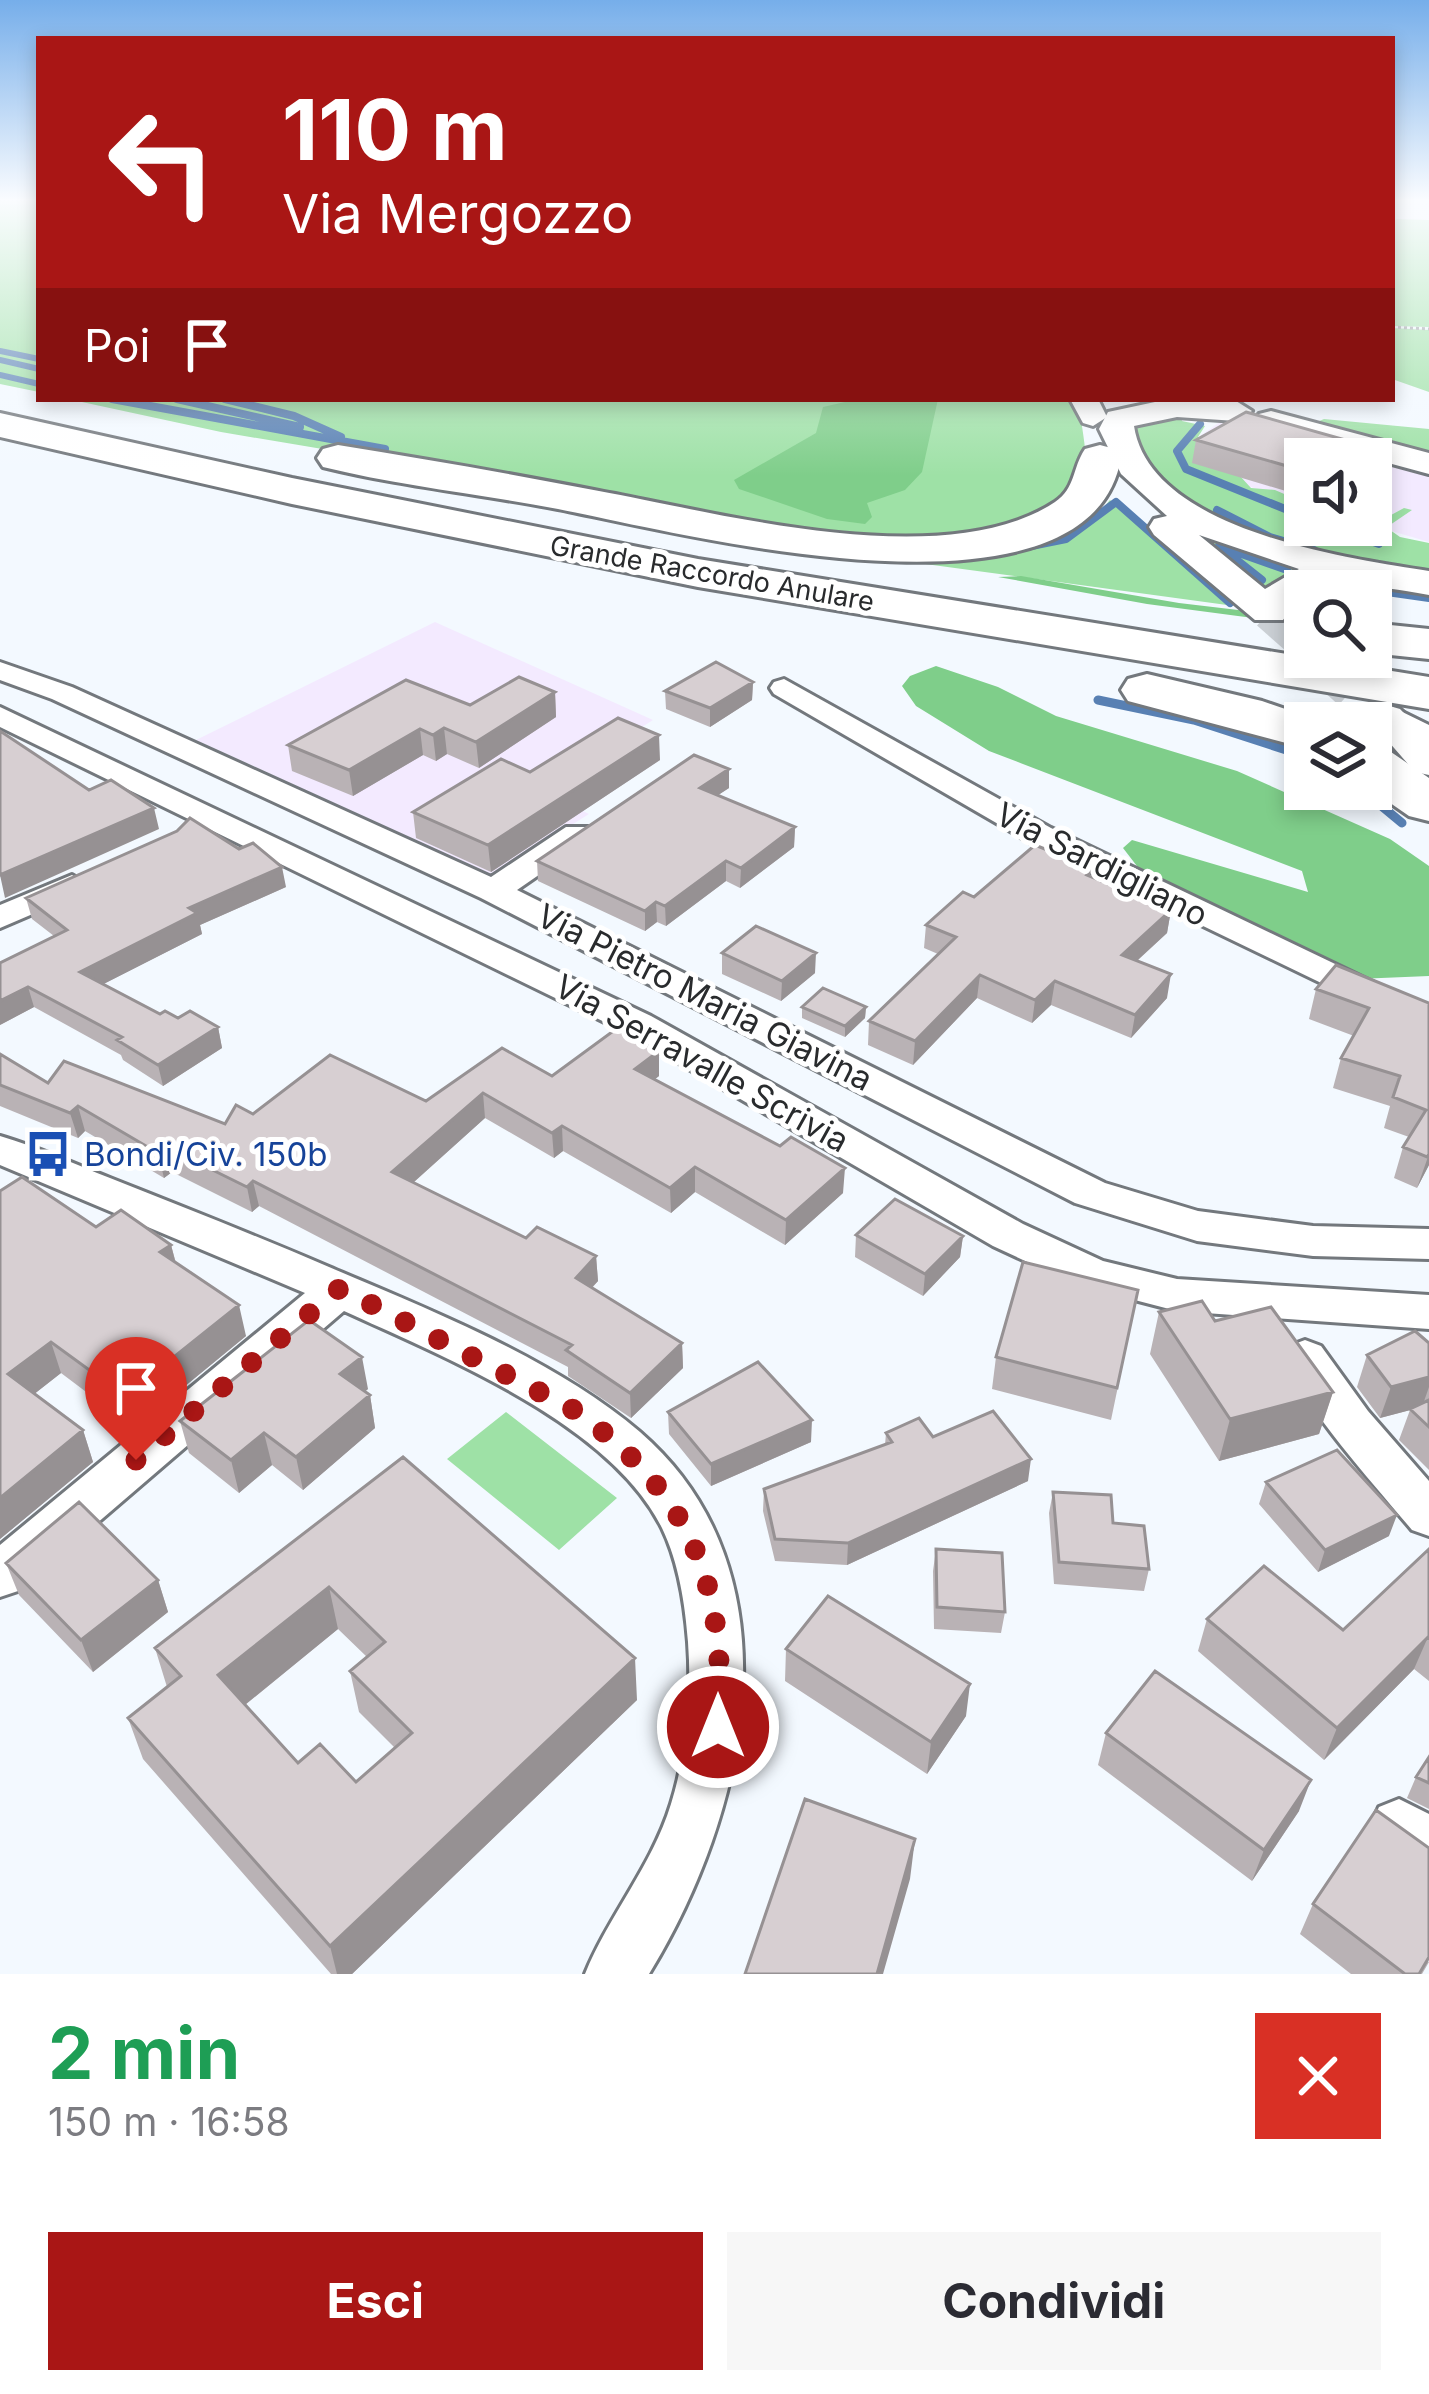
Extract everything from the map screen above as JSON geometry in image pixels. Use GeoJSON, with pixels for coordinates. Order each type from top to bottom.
{"type":"FeatureCollection","features":[{"type":"Feature","properties":{"kind":"highway","name":"Grande Raccordo Anulare"},"geometry":{"type":"LineString","coordinates":[[0,402],[570,525],[1284,643]]}},
{"type":"Feature","properties":{"kind":"highway"},"geometry":{"type":"LineString","coordinates":[[113,427],[407,469],[800,542],[888,549],[985,541],[1052,521],[1095,491],[1109,415]]}},
{"type":"Feature","properties":{"kind":"highway","name":"Grande Raccordo Anulare"},"geometry":{"type":"LineString","coordinates":[[0,424],[698,573],[1429,693]]}},
{"type":"Feature","properties":{"kind":"highway"},"geometry":{"type":"LineString","coordinates":[[292,490],[571,576],[1186,698],[1284,726]]}},
{"type":"Feature","properties":{"kind":"highway"},"geometry":{"type":"LineString","coordinates":[[1109,616],[1284,622]]}},
{"type":"Feature","properties":{"kind":"highway"},"geometry":{"type":"LineString","coordinates":[[1019,629],[1395,733],[1429,804]]}},
{"type":"Feature","properties":{"kind":"highway"},"geometry":{"type":"LineString","coordinates":[[1392,640],[1429,644]]}},
{"type":"Feature","properties":{"kind":"highway"},"geometry":{"type":"LineString","coordinates":[[1392,659],[1429,665]]}},
{"type":"Feature","properties":{"kind":"main road"},"geometry":{"type":"LineString","coordinates":[[1199,402],[1429,464]]}},
{"type":"Feature","properties":{"kind":"main road"},"geometry":{"type":"LineString","coordinates":[[1109,415],[1177,407],[1235,411]]}},
{"type":"Feature","properties":{"kind":"main road"},"geometry":{"type":"LineString","coordinates":[[1109,415],[1126,455],[1167,499],[1197,520],[1285,555],[1414,581]]}},
{"type":"Feature","properties":{"kind":"main road"},"geometry":{"type":"LineString","coordinates":[[1109,415],[1173,532],[1284,620]]}},
{"type":"Feature","properties":{"kind":"main road"},"geometry":{"type":"LineString","coordinates":[[1395,733],[1429,745]]}},
{"type":"Feature","properties":{"kind":"street","name":"Via Pietro Maria Giavina"},"geometry":{"type":"LineString","coordinates":[[0,670],[62,693],[493,891],[1041,1169],[1142,1212],[1197,1226],[1289,1238],[1429,1244]]}},
{"type":"Feature","properties":{"kind":"street","name":"Via Sardigliano"},"geometry":{"type":"LineString","coordinates":[[784,688],[1040,835],[1429,1023]]}},
{"type":"Feature","properties":{"kind":"street","name":"Via Serravalle Scrivia"},"geometry":{"type":"LineString","coordinates":[[0,716],[617,1013],[1032,1246],[1092,1274],[1145,1290],[1429,1312]]}},
{"type":"Feature","properties":{"kind":"street"},"geometry":{"type":"LineString","coordinates":[[1395,733],[1429,763]]}},
{"type":"Feature","properties":{"kind":"street"},"geometry":{"type":"LineString","coordinates":[[493,891],[603,817]]}},
{"type":"Feature","properties":{"kind":"street"},"geometry":{"type":"LineString","coordinates":[[0,918],[106,869]]}},
{"type":"Feature","properties":{"kind":"street"},"geometry":{"type":"LineString","coordinates":[[0,1150],[340,1288],[476,1355],[608,1433],[671,1500],[697,1553],[716,1647],[718,1727],[687,1837],[655,1911],[615,1974]]}},
{"type":"Feature","properties":{"kind":"street"},"geometry":{"type":"LineString","coordinates":[[0,1575],[340,1288]]}},
{"type":"Feature","properties":{"kind":"street"},"geometry":{"type":"LineString","coordinates":[[1269,1303],[1351,1424],[1429,1515]]}},
{"type":"Feature","properties":{"kind":"path"},"geometry":{"type":"LineString","coordinates":[[1395,327],[1429,329]]}},
{"type":"Feature","properties":{"kind":"shaded area"},"geometry":{"type":"Polygon","coordinates":[[[1228,416],[1310,438],[1284,438],[1284,498],[1197,469],[1193,441],[1228,416]]]}},
{"type":"Feature","properties":{"kind":"shaded area"},"geometry":{"type":"Polygon","coordinates":[[[1392,460],[1429,470],[1429,542],[1392,531],[1392,460]]]}},
{"type":"Feature","properties":{"kind":"shaded area"},"geometry":{"type":"Polygon","coordinates":[[[435,622],[653,720],[542,791],[589,814],[492,875],[196,740],[435,622]]]}},
{"type":"Feature","properties":{"kind":"green space"},"geometry":{"type":"Polygon","coordinates":[[[0,291],[36,291],[36,391],[0,384],[0,291]]]}},
{"type":"Feature","properties":{"kind":"green space"},"geometry":{"type":"Polygon","coordinates":[[[1395,291],[1429,291],[1429,327],[1395,326],[1395,291]]]}},
{"type":"Feature","properties":{"kind":"green space"},"geometry":{"type":"Polygon","coordinates":[[[1395,328],[1429,330],[1429,392],[1395,380],[1395,328]]]}},
{"type":"Feature","properties":{"kind":"green space"},"geometry":{"type":"Polygon","coordinates":[[[82,402],[1078,402],[1086,477],[1085,488],[992,535],[881,543],[221,432],[82,402]]]}},
{"type":"Feature","properties":{"kind":"green space"},"geometry":{"type":"Polygon","coordinates":[[[845,402],[937,402],[922,472],[905,490],[867,503],[872,517],[865,524],[827,519],[739,489],[734,480],[816,433],[823,407],[845,402]]]}},
{"type":"Feature","properties":{"kind":"green space"},"geometry":{"type":"Polygon","coordinates":[[[1147,416],[1224,417],[1181,417],[1205,426],[1198,437],[1207,440],[1251,488],[1284,494],[1284,545],[1214,519],[1185,498],[1157,471],[1135,426],[1147,416]]]}},
{"type":"Feature","properties":{"kind":"green space"},"geometry":{"type":"Polygon","coordinates":[[[1317,422],[1429,429],[1429,454],[1392,443],[1392,438],[1373,438],[1317,422]]]}},
{"type":"Feature","properties":{"kind":"green space"},"geometry":{"type":"Polygon","coordinates":[[[1110,500],[1227,605],[903,561],[987,556],[1042,545],[1090,519],[1110,500]]]}},
{"type":"Feature","properties":{"kind":"green space"},"geometry":{"type":"Polygon","coordinates":[[[1404,508],[1412,510],[1392,524],[1392,514],[1404,508]]]}},
{"type":"Feature","properties":{"kind":"green space"},"geometry":{"type":"Polygon","coordinates":[[[1184,522],[1312,570],[1284,570],[1284,584],[1265,593],[1184,522]]]}},
{"type":"Feature","properties":{"kind":"green space"},"geometry":{"type":"Polygon","coordinates":[[[1392,531],[1429,543],[1429,576],[1354,562],[1288,546],[1392,546],[1392,531]]]}},
{"type":"Feature","properties":{"kind":"green space"},"geometry":{"type":"Polygon","coordinates":[[[1021,576],[1284,616],[1284,622],[1147,604],[998,577],[1021,576]]]}},
{"type":"Feature","properties":{"kind":"green space"},"geometry":{"type":"Polygon","coordinates":[[[936,666],[998,687],[1056,716],[1237,771],[1284,792],[1284,810],[1325,810],[1390,839],[1429,866],[1429,976],[1357,979],[1140,870],[1123,848],[1132,840],[1308,892],[1302,871],[989,751],[916,706],[902,686],[910,676],[936,666]]]}},
{"type":"Feature","properties":{"kind":"green space"},"geometry":{"type":"Polygon","coordinates":[[[506,1412],[617,1498],[559,1550],[447,1459],[506,1412]]]}},
{"type":"Feature","properties":{"kind":"building"},"geometry":{"type":"Polygon","coordinates":[[[1246,412],[1338,438],[1284,438],[1284,465],[1196,440],[1246,412]]]}},
{"type":"Feature","properties":{"kind":"building"},"geometry":{"type":"Polygon","coordinates":[[[716,662],[753,682],[710,708],[665,691],[716,662]]]}},
{"type":"Feature","properties":{"kind":"building"},"geometry":{"type":"Polygon","coordinates":[[[519,677],[555,692],[476,742],[444,728],[433,735],[420,729],[349,770],[288,745],[406,680],[470,705],[519,677]]]}},
{"type":"Feature","properties":{"kind":"building"},"geometry":{"type":"Polygon","coordinates":[[[618,718],[659,735],[488,845],[413,812],[501,759],[530,772],[618,718]]]}},
{"type":"Feature","properties":{"kind":"building"},"geometry":{"type":"Polygon","coordinates":[[[0,731],[89,790],[111,780],[154,808],[0,875],[0,731]]]}},
{"type":"Feature","properties":{"kind":"building"},"geometry":{"type":"Polygon","coordinates":[[[694,755],[729,769],[700,788],[795,827],[741,868],[726,861],[665,906],[656,902],[645,911],[537,861],[694,755]]]}},
{"type":"Feature","properties":{"kind":"building"},"geometry":{"type":"Polygon","coordinates":[[[190,818],[239,849],[253,843],[282,867],[189,908],[197,913],[80,972],[160,1014],[165,1011],[178,1018],[190,1011],[218,1027],[158,1065],[117,1040],[122,1037],[28,987],[0,1001],[0,963],[67,930],[26,898],[177,831],[190,818]]]}},
{"type":"Feature","properties":{"kind":"building"},"geometry":{"type":"Polygon","coordinates":[[[1035,845],[1094,869],[1087,875],[1171,910],[1122,955],[1171,974],[1135,1015],[1055,981],[1035,1000],[980,975],[915,1041],[869,1021],[956,937],[926,925],[963,892],[974,897],[1035,845]]]}},
{"type":"Feature","properties":{"kind":"building"},"geometry":{"type":"Polygon","coordinates":[[[756,926],[816,953],[782,981],[722,953],[756,926]]]}},
{"type":"Feature","properties":{"kind":"building"},"geometry":{"type":"Polygon","coordinates":[[[1336,965],[1429,1003],[1427,1157],[1403,1147],[1426,1110],[1393,1097],[1400,1076],[1341,1058],[1369,1008],[1316,989],[1336,965]]]}},
{"type":"Feature","properties":{"kind":"building"},"geometry":{"type":"Polygon","coordinates":[[[823,988],[866,1007],[845,1026],[802,1007],[823,988]]]}},
{"type":"Feature","properties":{"kind":"building"},"geometry":{"type":"Polygon","coordinates":[[[616,1029],[659,1051],[635,1069],[780,1146],[791,1137],[845,1168],[786,1220],[695,1167],[670,1188],[562,1126],[552,1133],[483,1093],[392,1172],[526,1238],[537,1227],[596,1256],[576,1278],[682,1343],[630,1393],[566,1350],[572,1345],[253,1181],[247,1187],[166,1147],[158,1153],[78,1106],[70,1113],[0,1085],[0,1054],[48,1083],[64,1061],[225,1124],[236,1105],[253,1114],[330,1055],[426,1101],[502,1048],[552,1076],[616,1029]]]}},
{"type":"Feature","properties":{"kind":"building"},"geometry":{"type":"Polygon","coordinates":[[[22,1177],[96,1227],[121,1210],[171,1245],[160,1252],[239,1305],[125,1396],[51,1342],[8,1374],[83,1430],[0,1498],[0,1191],[22,1177]]]}},
{"type":"Feature","properties":{"kind":"building"},"geometry":{"type":"Polygon","coordinates":[[[895,1199],[963,1236],[925,1274],[856,1235],[895,1199]]]}},
{"type":"Feature","properties":{"kind":"building"},"geometry":{"type":"Polygon","coordinates":[[[1023,1262],[1138,1290],[1117,1388],[996,1357],[1023,1262]]]}},
{"type":"Feature","properties":{"kind":"building"},"geometry":{"type":"Polygon","coordinates":[[[1202,1301],[1215,1321],[1271,1307],[1333,1392],[1230,1419],[1159,1312],[1202,1301]]]}},
{"type":"Feature","properties":{"kind":"building"},"geometry":{"type":"Polygon","coordinates":[[[309,1320],[362,1357],[340,1374],[370,1395],[296,1457],[264,1433],[231,1460],[180,1421],[309,1320]]]}},
{"type":"Feature","properties":{"kind":"building"},"geometry":{"type":"Polygon","coordinates":[[[1415,1331],[1429,1343],[1429,1377],[1391,1387],[1367,1355],[1415,1331]]]}},
{"type":"Feature","properties":{"kind":"building"},"geometry":{"type":"Polygon","coordinates":[[[758,1362],[812,1420],[711,1464],[668,1412],[758,1362]]]}},
{"type":"Feature","properties":{"kind":"building"},"geometry":{"type":"Polygon","coordinates":[[[1429,1400],[1429,1427],[1410,1409],[1429,1400]]]}},
{"type":"Feature","properties":{"kind":"building"},"geometry":{"type":"Polygon","coordinates":[[[993,1411],[1031,1459],[848,1543],[775,1539],[764,1489],[892,1442],[886,1433],[919,1418],[933,1437],[993,1411]]]}},
{"type":"Feature","properties":{"kind":"building"},"geometry":{"type":"Polygon","coordinates":[[[1337,1450],[1397,1515],[1325,1550],[1266,1482],[1337,1450]]]}},
{"type":"Feature","properties":{"kind":"building"},"geometry":{"type":"Polygon","coordinates":[[[403,1457],[635,1658],[330,1946],[128,1718],[181,1676],[155,1648],[403,1457]],[[329,1587],[218,1675],[298,1763],[320,1744],[356,1782],[412,1733],[350,1671],[385,1642],[329,1587]]]}},
{"type":"Feature","properties":{"kind":"building"},"geometry":{"type":"Polygon","coordinates":[[[1053,1492],[1111,1495],[1113,1523],[1144,1526],[1149,1569],[1059,1562],[1053,1492]]]}},
{"type":"Feature","properties":{"kind":"building"},"geometry":{"type":"Polygon","coordinates":[[[79,1502],[158,1580],[81,1640],[6,1563],[79,1502]]]}},
{"type":"Feature","properties":{"kind":"building"},"geometry":{"type":"Polygon","coordinates":[[[936,1549],[1002,1553],[1005,1612],[937,1607],[936,1549]]]}},
{"type":"Feature","properties":{"kind":"building"},"geometry":{"type":"Polygon","coordinates":[[[1429,1549],[1429,1638],[1337,1728],[1207,1619],[1264,1566],[1343,1630],[1429,1549]]]}},
{"type":"Feature","properties":{"kind":"building"},"geometry":{"type":"Polygon","coordinates":[[[828,1596],[970,1684],[931,1742],[786,1649],[828,1596]]]}},
{"type":"Feature","properties":{"kind":"building"},"geometry":{"type":"Polygon","coordinates":[[[1155,1671],[1311,1780],[1264,1850],[1106,1733],[1155,1671]]]}},
{"type":"Feature","properties":{"kind":"building"},"geometry":{"type":"Polygon","coordinates":[[[1429,1757],[1429,1783],[1416,1777],[1429,1757]]]}},
{"type":"Feature","properties":{"kind":"building"},"geometry":{"type":"Polygon","coordinates":[[[805,1799],[915,1839],[877,1974],[745,1974],[805,1799]]]}},
{"type":"Feature","properties":{"kind":"building"},"geometry":{"type":"Polygon","coordinates":[[[1376,1810],[1429,1848],[1429,1957],[1419,1974],[1405,1974],[1313,1904],[1376,1810]]]}},
{"type":"Feature","properties":{"kind":"waterway"},"geometry":{"type":"LineString","coordinates":[[0,351],[36,358]]}},
{"type":"Feature","properties":{"kind":"waterway"},"geometry":{"type":"LineString","coordinates":[[0,360],[36,368]]}},
{"type":"Feature","properties":{"kind":"waterway"},"geometry":{"type":"LineString","coordinates":[[0,375],[36,383]]}},
{"type":"Feature","properties":{"kind":"waterway"},"geometry":{"type":"LineString","coordinates":[[128,402],[385,449],[381,454]]}},
{"type":"Feature","properties":{"kind":"waterway"},"geometry":{"type":"LineString","coordinates":[[190,402],[300,427]]}},
{"type":"Feature","properties":{"kind":"waterway"},"geometry":{"type":"LineString","coordinates":[[237,402],[294,416],[341,437]]}},
{"type":"Feature","properties":{"kind":"waterway"},"geometry":{"type":"LineString","coordinates":[[1200,424],[1177,451],[1186,469],[1284,509]]}},
{"type":"Feature","properties":{"kind":"waterway"},"geometry":{"type":"LineString","coordinates":[[977,557],[1066,539],[1116,502],[1230,603]]}},
{"type":"Feature","properties":{"kind":"waterway"},"geometry":{"type":"LineString","coordinates":[[1217,510],[1270,537],[1314,550]]}},
{"type":"Feature","properties":{"kind":"waterway"},"geometry":{"type":"LineString","coordinates":[[1262,580],[1219,546],[1287,570]]}},
{"type":"Feature","properties":{"kind":"waterway"},"geometry":{"type":"LineString","coordinates":[[1392,593],[1429,598]]}},
{"type":"Feature","properties":{"kind":"waterway"},"geometry":{"type":"LineString","coordinates":[[1098,700],[1194,720],[1284,749]]}},
{"type":"Feature","properties":{"kind":"waterway"},"geometry":{"type":"LineString","coordinates":[[1386,810],[1402,823]]}},
{"type":"Feature","properties":{"kind":"tunnel"},"geometry":{"type":"LineString","coordinates":[[1269,612],[1284,625]]}},
{"type":"Feature","properties":{"kind":"tunnel"},"geometry":{"type":"LineString","coordinates":[[1343,678],[1370,702]]}},
{"type":"Feature","properties":{"kind":"place","name":"Bondi/Civ. 150b"},"geometry":{"type":"Point","coordinates":[48,1154]}},
{"type":"Feature","properties":{"kind":"route"},"geometry":{"type":"LineString","coordinates":[[136,1460],[340,1288],[574,1410],[608,1433],[658,1483],[681,1517],[706,1589],[716,1647],[718,1727]]}}]}
